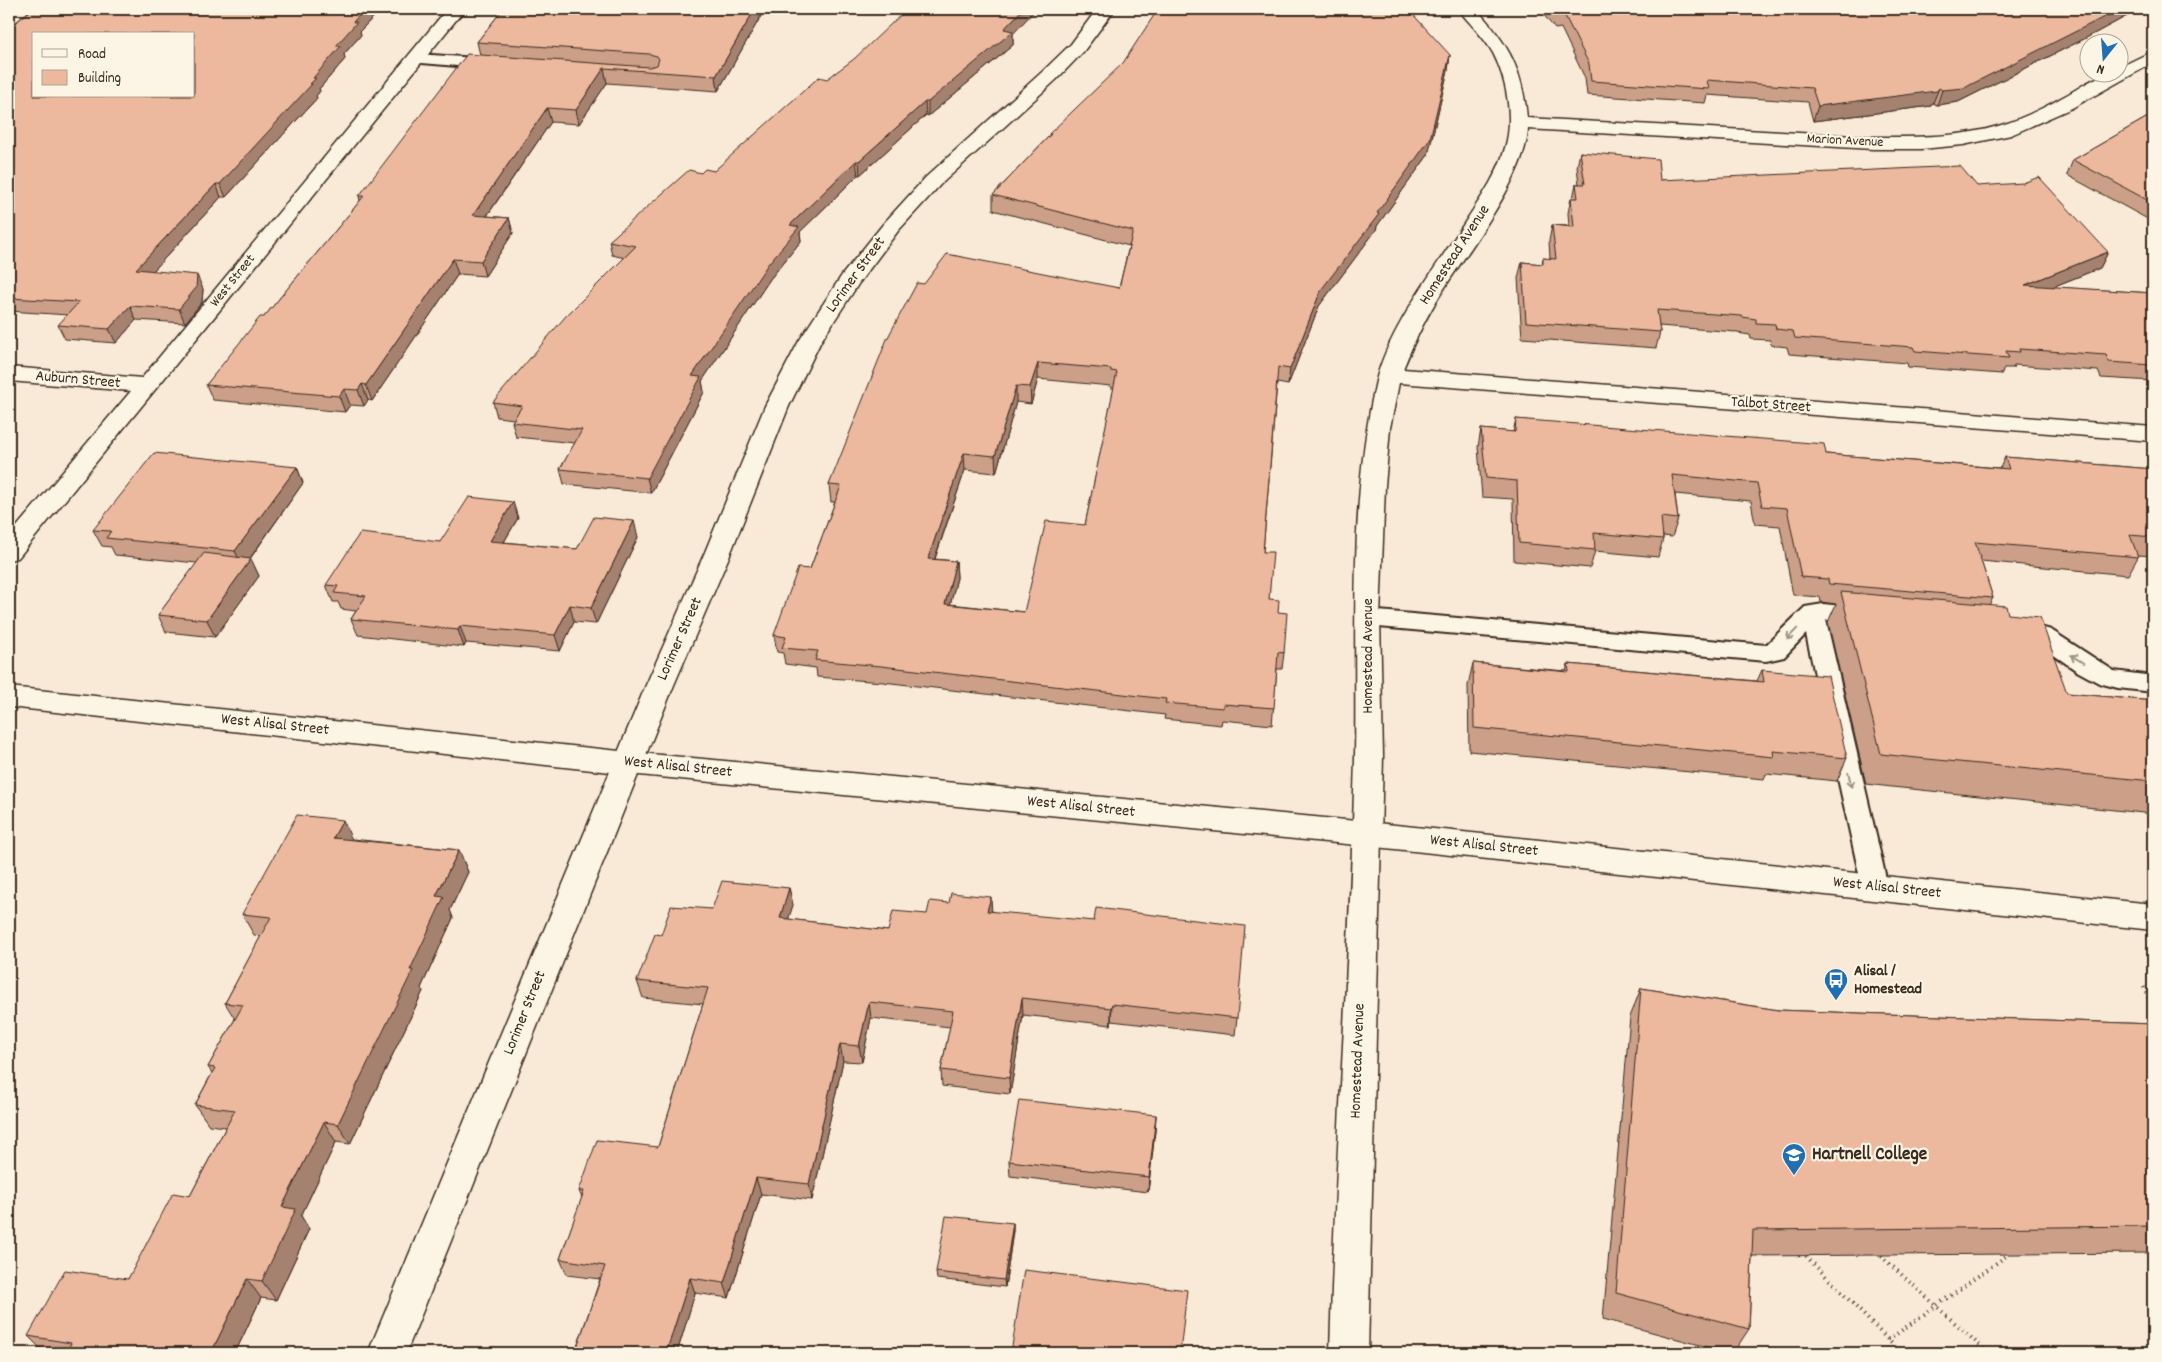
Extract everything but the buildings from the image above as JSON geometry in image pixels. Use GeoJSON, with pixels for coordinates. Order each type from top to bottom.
{"type":"FeatureCollection","features":[{"type":"Feature","properties":{"kind":"street","name":"West Street"},"geometry":{"type":"LineString","coordinates":[[9,552],[456,9]]}},
{"type":"Feature","properties":{"kind":"street","name":"Lorimer Street"},"geometry":{"type":"LineString","coordinates":[[387,1353],[594,842],[629,763],[777,406],[810,341],[850,280],[890,227],[970,146],[1049,76],[1077,48],[1106,9]]}},
{"type":"Feature","properties":{"kind":"street","name":"Homestead Avenue"},"geometry":{"type":"LineString","coordinates":[[1349,1353],[1369,756],[1367,618],[1372,486],[1378,428],[1389,375],[1405,336],[1434,286],[1478,220],[1506,173],[1518,139],[1516,86],[1504,56],[1487,30],[1467,9]]}},
{"type":"Feature","properties":{"kind":"street","name":"Marion Avenue"},"geometry":{"type":"LineString","coordinates":[[1518,123],[1873,143],[1921,143],[1962,139],[2004,131],[2032,120],[2153,56]]}},
{"type":"Feature","properties":{"kind":"street","name":"Auburn Street"},"geometry":{"type":"LineString","coordinates":[[9,374],[148,385]]}},
{"type":"Feature","properties":{"kind":"street","name":"Talbot Street"},"geometry":{"type":"LineString","coordinates":[[1389,375],[2153,434]]}},
{"type":"Feature","properties":{"kind":"street","name":"West Alisal Street"},"geometry":{"type":"LineString","coordinates":[[9,697],[629,763],[1367,834],[2153,917]]}},
{"type":"Feature","properties":{"kind":"lane"},"geometry":{"type":"LineString","coordinates":[[416,59],[509,65]]}},
{"type":"Feature","properties":{"kind":"lane"},"geometry":{"type":"LineString","coordinates":[[1367,618],[1766,653],[1776,651],[1813,613],[1823,612],[1881,617]]}},
{"type":"Feature","properties":{"kind":"lane"},"geometry":{"type":"LineString","coordinates":[[1813,613],[1875,887]]}},
{"type":"Feature","properties":{"kind":"lane"},"geometry":{"type":"LineString","coordinates":[[1997,627],[2026,630],[2038,634],[2105,676],[2120,681],[2153,684]]}},
{"type":"Feature","properties":{"kind":"path"},"geometry":{"type":"LineString","coordinates":[[2144,987],[2153,1010]]}},
{"type":"Feature","properties":{"kind":"path"},"geometry":{"type":"LineString","coordinates":[[1888,1340],[2009,1254]]}},
{"type":"Feature","properties":{"kind":"path"},"geometry":{"type":"LineString","coordinates":[[1806,1256],[1901,1353]]}},
{"type":"Feature","properties":{"kind":"path"},"geometry":{"type":"LineString","coordinates":[[1881,1256],[1988,1353]]}},
{"type":"Feature","properties":{"kind":"place","name":"Alisal / Homestead"},"geometry":{"type":"Point","coordinates":[1836,1001]}},
{"type":"Feature","properties":{"kind":"place","name":"Hartnell College"},"geometry":{"type":"Point","coordinates":[1794,1176]}}]}
